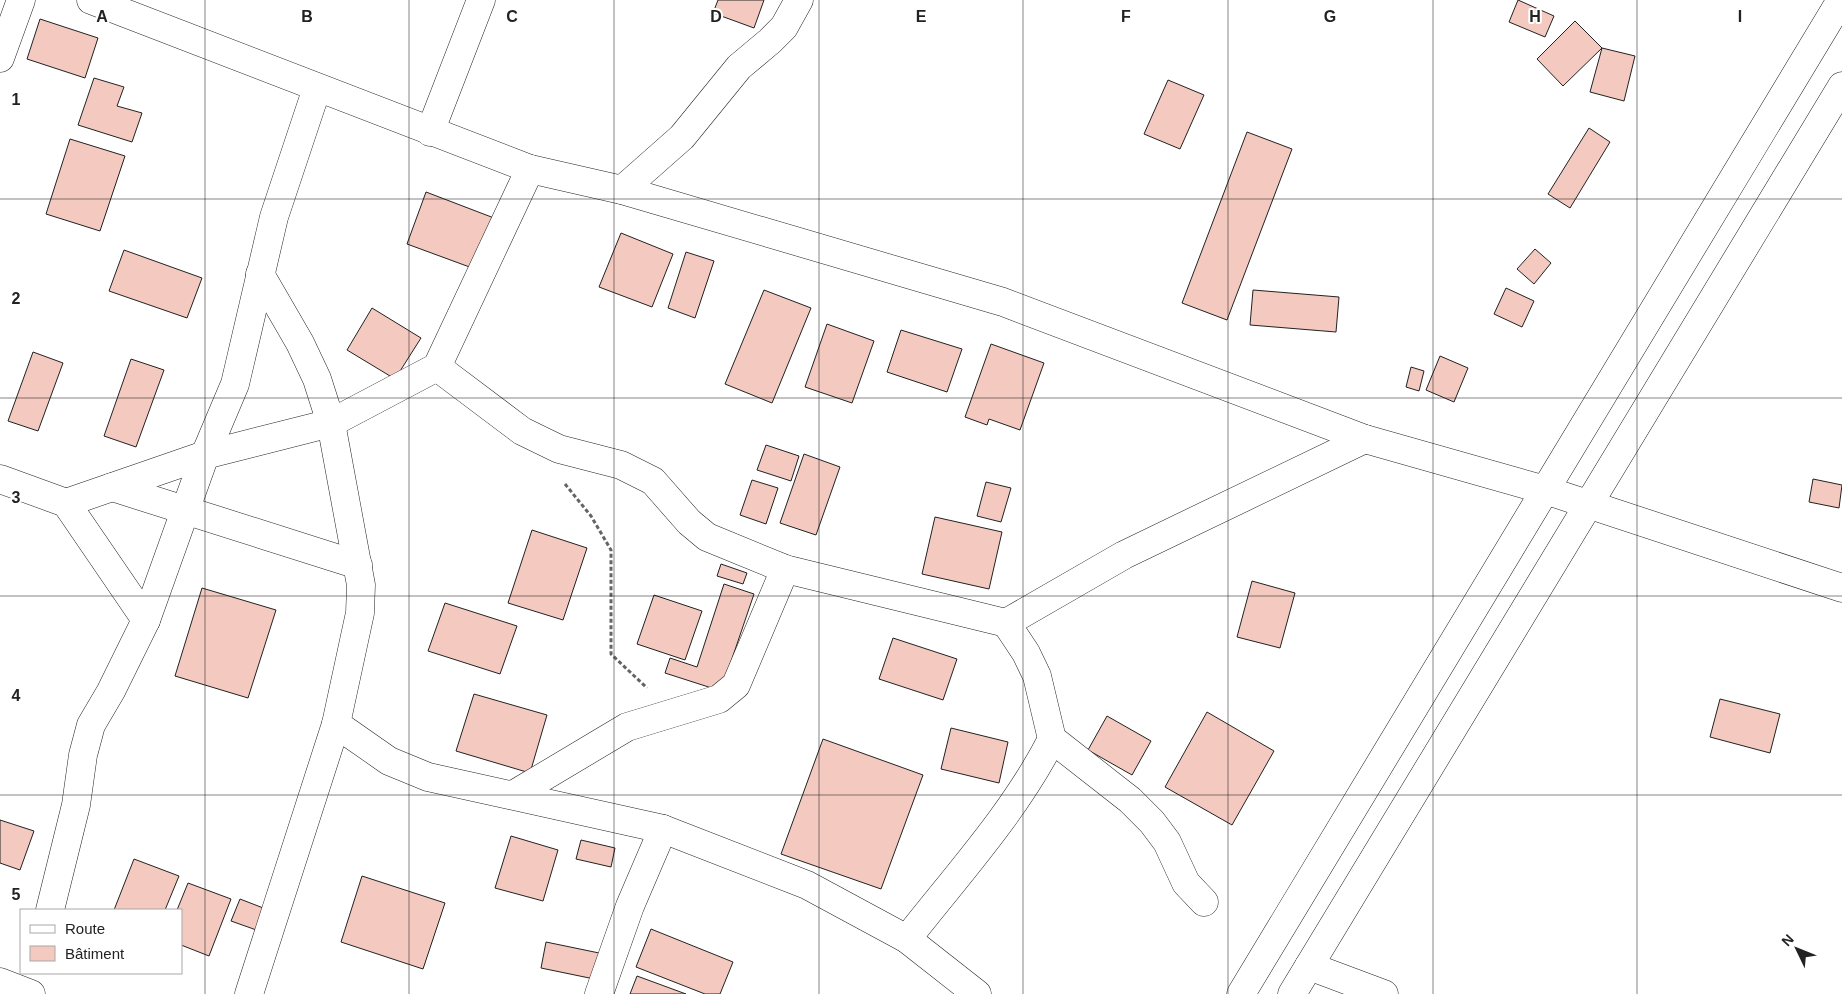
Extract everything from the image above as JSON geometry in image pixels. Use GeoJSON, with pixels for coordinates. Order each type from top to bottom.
{"type":"FeatureCollection","features":[{"type":"Feature","properties":{"kind":"street"},"geometry":{"type":"LineString","coordinates":[[0,58],[21,0]]}},
{"type":"Feature","properties":{"kind":"street"},"geometry":{"type":"LineString","coordinates":[[90,0],[530,169],[622,190],[1002,302],[1365,439],[1545,490],[1842,588]]}},
{"type":"Feature","properties":{"kind":"street"},"geometry":{"type":"LineString","coordinates":[[430,132],[481,0]]}},
{"type":"Feature","properties":{"kind":"street"},"geometry":{"type":"LineString","coordinates":[[622,190],[682,137],[739,67],[784,27],[799,0]]}},
{"type":"Feature","properties":{"kind":"street"},"geometry":{"type":"LineString","coordinates":[[1241,994],[1841,0]]}},
{"type":"Feature","properties":{"kind":"street"},"geometry":{"type":"LineString","coordinates":[[1292,994],[1842,86]]}},
{"type":"Feature","properties":{"kind":"street"},"geometry":{"type":"LineString","coordinates":[[50,909],[76,805],[83,755],[91,725],[111,691],[146,620],[187,511],[205,455],[235,384],[274,217],[316,88]]}},
{"type":"Feature","properties":{"kind":"street"},"geometry":{"type":"LineString","coordinates":[[66,503],[205,455],[331,423],[437,367],[530,169]]}},
{"type":"Feature","properties":{"kind":"street"},"geometry":{"type":"LineString","coordinates":[[249,994],[336,724],[360,613],[361,585],[331,423],[317,379],[260,274]]}},
{"type":"Feature","properties":{"kind":"street"},"geometry":{"type":"LineString","coordinates":[[437,367],[522,431],[559,449],[621,465],[653,481],[688,522],[707,537],[785,569],[1006,623],[1026,653],[1037,676],[1052,739],[1130,800],[1152,822],[1167,842],[1186,884],[1204,902]]}},
{"type":"Feature","properties":{"kind":"street"},"geometry":{"type":"LineString","coordinates":[[1006,623],[1124,555],[1365,439]]}},
{"type":"Feature","properties":{"kind":"street"},"geometry":{"type":"LineString","coordinates":[[0,479],[66,503],[146,620]]}},
{"type":"Feature","properties":{"kind":"street"},"geometry":{"type":"LineString","coordinates":[[112,487],[358,565]]}},
{"type":"Feature","properties":{"kind":"street"},"geometry":{"type":"LineString","coordinates":[[513,794],[627,727],[719,699],[736,685],[785,569]]}},
{"type":"Feature","properties":{"kind":"street"},"geometry":{"type":"LineString","coordinates":[[336,724],[389,761],[428,777],[513,794],[663,829],[807,885],[907,939],[977,994]]}},
{"type":"Feature","properties":{"kind":"street"},"geometry":{"type":"LineString","coordinates":[[907,939],[1012,805],[1035,773],[1052,739]]}},
{"type":"Feature","properties":{"kind":"street"},"geometry":{"type":"LineString","coordinates":[[599,994],[630,906],[663,829]]}},
{"type":"Feature","properties":{"kind":"street"},"geometry":{"type":"LineString","coordinates":[[1309,966],[1384,994]]}},
{"type":"Feature","properties":{"kind":"street"},"geometry":{"type":"LineString","coordinates":[[0,982],[31,994],[36,974]]}},
{"type":"Feature","properties":{"kind":"path"},"geometry":{"type":"LineString","coordinates":[[559,477],[591,516],[610,550],[611,654],[649,690]]}},
{"type":"Feature","properties":{"kind":"building"},"geometry":{"type":"Polygon","coordinates":[[[718,0],[764,0],[754,28],[713,13],[718,0]]]}},
{"type":"Feature","properties":{"kind":"building"},"geometry":{"type":"Polygon","coordinates":[[[1518,0],[1554,16],[1545,37],[1509,22],[1518,0]]]}},
{"type":"Feature","properties":{"kind":"building"},"geometry":{"type":"Polygon","coordinates":[[[40,19],[98,38],[85,78],[27,59],[40,19]]]}},
{"type":"Feature","properties":{"kind":"building"},"geometry":{"type":"Polygon","coordinates":[[[1575,21],[1602,48],[1563,86],[1537,59],[1575,21]]]}},
{"type":"Feature","properties":{"kind":"building"},"geometry":{"type":"Polygon","coordinates":[[[1602,48],[1635,56],[1624,101],[1590,92],[1602,48]]]}},
{"type":"Feature","properties":{"kind":"building"},"geometry":{"type":"Polygon","coordinates":[[[94,78],[124,87],[117,106],[142,113],[132,142],[78,125],[94,78]]]}},
{"type":"Feature","properties":{"kind":"building"},"geometry":{"type":"Polygon","coordinates":[[[1168,80],[1204,95],[1180,149],[1144,134],[1168,80]]]}},
{"type":"Feature","properties":{"kind":"building"},"geometry":{"type":"Polygon","coordinates":[[[1589,128],[1610,142],[1570,208],[1548,194],[1589,128]]]}},
{"type":"Feature","properties":{"kind":"building"},"geometry":{"type":"Polygon","coordinates":[[[1247,132],[1292,149],[1227,320],[1182,303],[1247,132]]]}},
{"type":"Feature","properties":{"kind":"building"},"geometry":{"type":"Polygon","coordinates":[[[70,139],[125,156],[100,231],[46,214],[70,139]]]}},
{"type":"Feature","properties":{"kind":"building"},"geometry":{"type":"Polygon","coordinates":[[[426,192],[494,218],[475,269],[407,244],[426,192]]]}},
{"type":"Feature","properties":{"kind":"building"},"geometry":{"type":"Polygon","coordinates":[[[621,233],[673,254],[652,307],[599,287],[621,233]]]}},
{"type":"Feature","properties":{"kind":"building"},"geometry":{"type":"Polygon","coordinates":[[[1535,249],[1551,263],[1534,284],[1517,269],[1535,249]]]}},
{"type":"Feature","properties":{"kind":"building"},"geometry":{"type":"Polygon","coordinates":[[[124,250],[202,278],[187,318],[109,291],[124,250]]]}},
{"type":"Feature","properties":{"kind":"building"},"geometry":{"type":"Polygon","coordinates":[[[686,252],[714,261],[695,318],[668,308],[686,252]]]}},
{"type":"Feature","properties":{"kind":"building"},"geometry":{"type":"Polygon","coordinates":[[[1506,288],[1534,301],[1522,327],[1494,314],[1506,288]]]}},
{"type":"Feature","properties":{"kind":"building"},"geometry":{"type":"Polygon","coordinates":[[[764,290],[811,308],[772,403],[725,384],[764,290]]]}},
{"type":"Feature","properties":{"kind":"building"},"geometry":{"type":"Polygon","coordinates":[[[1253,290],[1339,297],[1336,332],[1250,325],[1253,290]]]}},
{"type":"Feature","properties":{"kind":"building"},"geometry":{"type":"Polygon","coordinates":[[[372,308],[421,338],[395,379],[347,350],[372,308]]]}},
{"type":"Feature","properties":{"kind":"building"},"geometry":{"type":"Polygon","coordinates":[[[827,324],[874,341],[852,403],[805,387],[827,324]]]}},
{"type":"Feature","properties":{"kind":"building"},"geometry":{"type":"Polygon","coordinates":[[[901,330],[962,349],[947,392],[887,372],[901,330]]]}},
{"type":"Feature","properties":{"kind":"building"},"geometry":{"type":"Polygon","coordinates":[[[991,344],[1044,363],[1020,430],[989,419],[987,425],[965,417],[991,344]]]}},
{"type":"Feature","properties":{"kind":"building"},"geometry":{"type":"Polygon","coordinates":[[[33,352],[63,363],[38,431],[8,421],[33,352]]]}},
{"type":"Feature","properties":{"kind":"building"},"geometry":{"type":"Polygon","coordinates":[[[1440,356],[1468,368],[1454,402],[1426,390],[1440,356]]]}},
{"type":"Feature","properties":{"kind":"building"},"geometry":{"type":"Polygon","coordinates":[[[131,359],[164,370],[136,447],[104,436],[131,359]]]}},
{"type":"Feature","properties":{"kind":"building"},"geometry":{"type":"Polygon","coordinates":[[[1411,367],[1424,371],[1419,391],[1406,387],[1411,367]]]}},
{"type":"Feature","properties":{"kind":"building"},"geometry":{"type":"Polygon","coordinates":[[[766,445],[799,456],[791,481],[757,470],[766,445]]]}},
{"type":"Feature","properties":{"kind":"building"},"geometry":{"type":"Polygon","coordinates":[[[804,454],[840,467],[816,535],[780,523],[804,454]]]}},
{"type":"Feature","properties":{"kind":"building"},"geometry":{"type":"Polygon","coordinates":[[[1813,479],[1842,485],[1839,508],[1809,502],[1813,479]]]}},
{"type":"Feature","properties":{"kind":"building"},"geometry":{"type":"Polygon","coordinates":[[[752,480],[778,488],[766,524],[740,515],[752,480]]]}},
{"type":"Feature","properties":{"kind":"building"},"geometry":{"type":"Polygon","coordinates":[[[986,482],[1011,488],[1001,522],[977,516],[986,482]]]}},
{"type":"Feature","properties":{"kind":"building"},"geometry":{"type":"Polygon","coordinates":[[[935,517],[1002,532],[989,589],[922,574],[935,517]]]}},
{"type":"Feature","properties":{"kind":"building"},"geometry":{"type":"Polygon","coordinates":[[[532,530],[587,548],[563,620],[508,603],[532,530]]]}},
{"type":"Feature","properties":{"kind":"building"},"geometry":{"type":"Polygon","coordinates":[[[721,564],[747,573],[743,584],[717,576],[721,564]]]}},
{"type":"Feature","properties":{"kind":"building"},"geometry":{"type":"Polygon","coordinates":[[[1252,581],[1295,593],[1280,648],[1237,637],[1252,581]]]}},
{"type":"Feature","properties":{"kind":"building"},"geometry":{"type":"Polygon","coordinates":[[[724,584],[754,594],[721,691],[665,673],[670,658],[697,667],[724,584]]]}},
{"type":"Feature","properties":{"kind":"building"},"geometry":{"type":"Polygon","coordinates":[[[202,588],[276,610],[248,698],[175,676],[202,588]]]}},
{"type":"Feature","properties":{"kind":"building"},"geometry":{"type":"Polygon","coordinates":[[[654,595],[702,611],[685,660],[637,644],[654,595]]]}},
{"type":"Feature","properties":{"kind":"building"},"geometry":{"type":"Polygon","coordinates":[[[445,603],[517,626],[500,674],[428,651],[445,603]]]}},
{"type":"Feature","properties":{"kind":"building"},"geometry":{"type":"Polygon","coordinates":[[[893,638],[957,659],[943,700],[879,679],[893,638]]]}},
{"type":"Feature","properties":{"kind":"building"},"geometry":{"type":"Polygon","coordinates":[[[474,694],[547,715],[530,773],[456,751],[474,694]]]}},
{"type":"Feature","properties":{"kind":"building"},"geometry":{"type":"Polygon","coordinates":[[[1720,699],[1780,714],[1770,753],[1710,737],[1720,699]]]}},
{"type":"Feature","properties":{"kind":"building"},"geometry":{"type":"Polygon","coordinates":[[[1207,712],[1274,751],[1232,825],[1165,787],[1207,712]]]}},
{"type":"Feature","properties":{"kind":"building"},"geometry":{"type":"Polygon","coordinates":[[[1107,716],[1151,741],[1132,775],[1088,750],[1107,716]]]}},
{"type":"Feature","properties":{"kind":"building"},"geometry":{"type":"Polygon","coordinates":[[[951,728],[1008,742],[999,783],[941,769],[951,728]]]}},
{"type":"Feature","properties":{"kind":"building"},"geometry":{"type":"Polygon","coordinates":[[[823,739],[923,775],[881,889],[781,854],[823,739]]]}},
{"type":"Feature","properties":{"kind":"building"},"geometry":{"type":"Polygon","coordinates":[[[0,820],[34,831],[20,870],[0,863],[0,820]]]}},
{"type":"Feature","properties":{"kind":"building"},"geometry":{"type":"Polygon","coordinates":[[[511,836],[558,850],[543,901],[495,888],[511,836]]]}},
{"type":"Feature","properties":{"kind":"building"},"geometry":{"type":"Polygon","coordinates":[[[581,840],[615,848],[611,867],[576,859],[581,840]]]}},
{"type":"Feature","properties":{"kind":"building"},"geometry":{"type":"Polygon","coordinates":[[[134,859],[179,876],[165,909],[114,909],[134,859]]]}},
{"type":"Feature","properties":{"kind":"building"},"geometry":{"type":"Polygon","coordinates":[[[362,876],[445,903],[423,969],[341,942],[362,876]]]}},
{"type":"Feature","properties":{"kind":"building"},"geometry":{"type":"Polygon","coordinates":[[[188,883],[231,899],[209,956],[182,945],[182,909],[177,909],[188,883]]]}},
{"type":"Feature","properties":{"kind":"building"},"geometry":{"type":"Polygon","coordinates":[[[240,899],[271,911],[262,932],[231,921],[240,899]]]}},
{"type":"Feature","properties":{"kind":"building"},"geometry":{"type":"Polygon","coordinates":[[[651,929],[733,962],[720,994],[705,994],[636,967],[651,929]]]}},
{"type":"Feature","properties":{"kind":"building"},"geometry":{"type":"Polygon","coordinates":[[[546,942],[604,954],[599,980],[541,968],[546,942]]]}},
{"type":"Feature","properties":{"kind":"building"},"geometry":{"type":"Polygon","coordinates":[[[637,976],[686,994],[630,994],[637,976]]]}}]}
